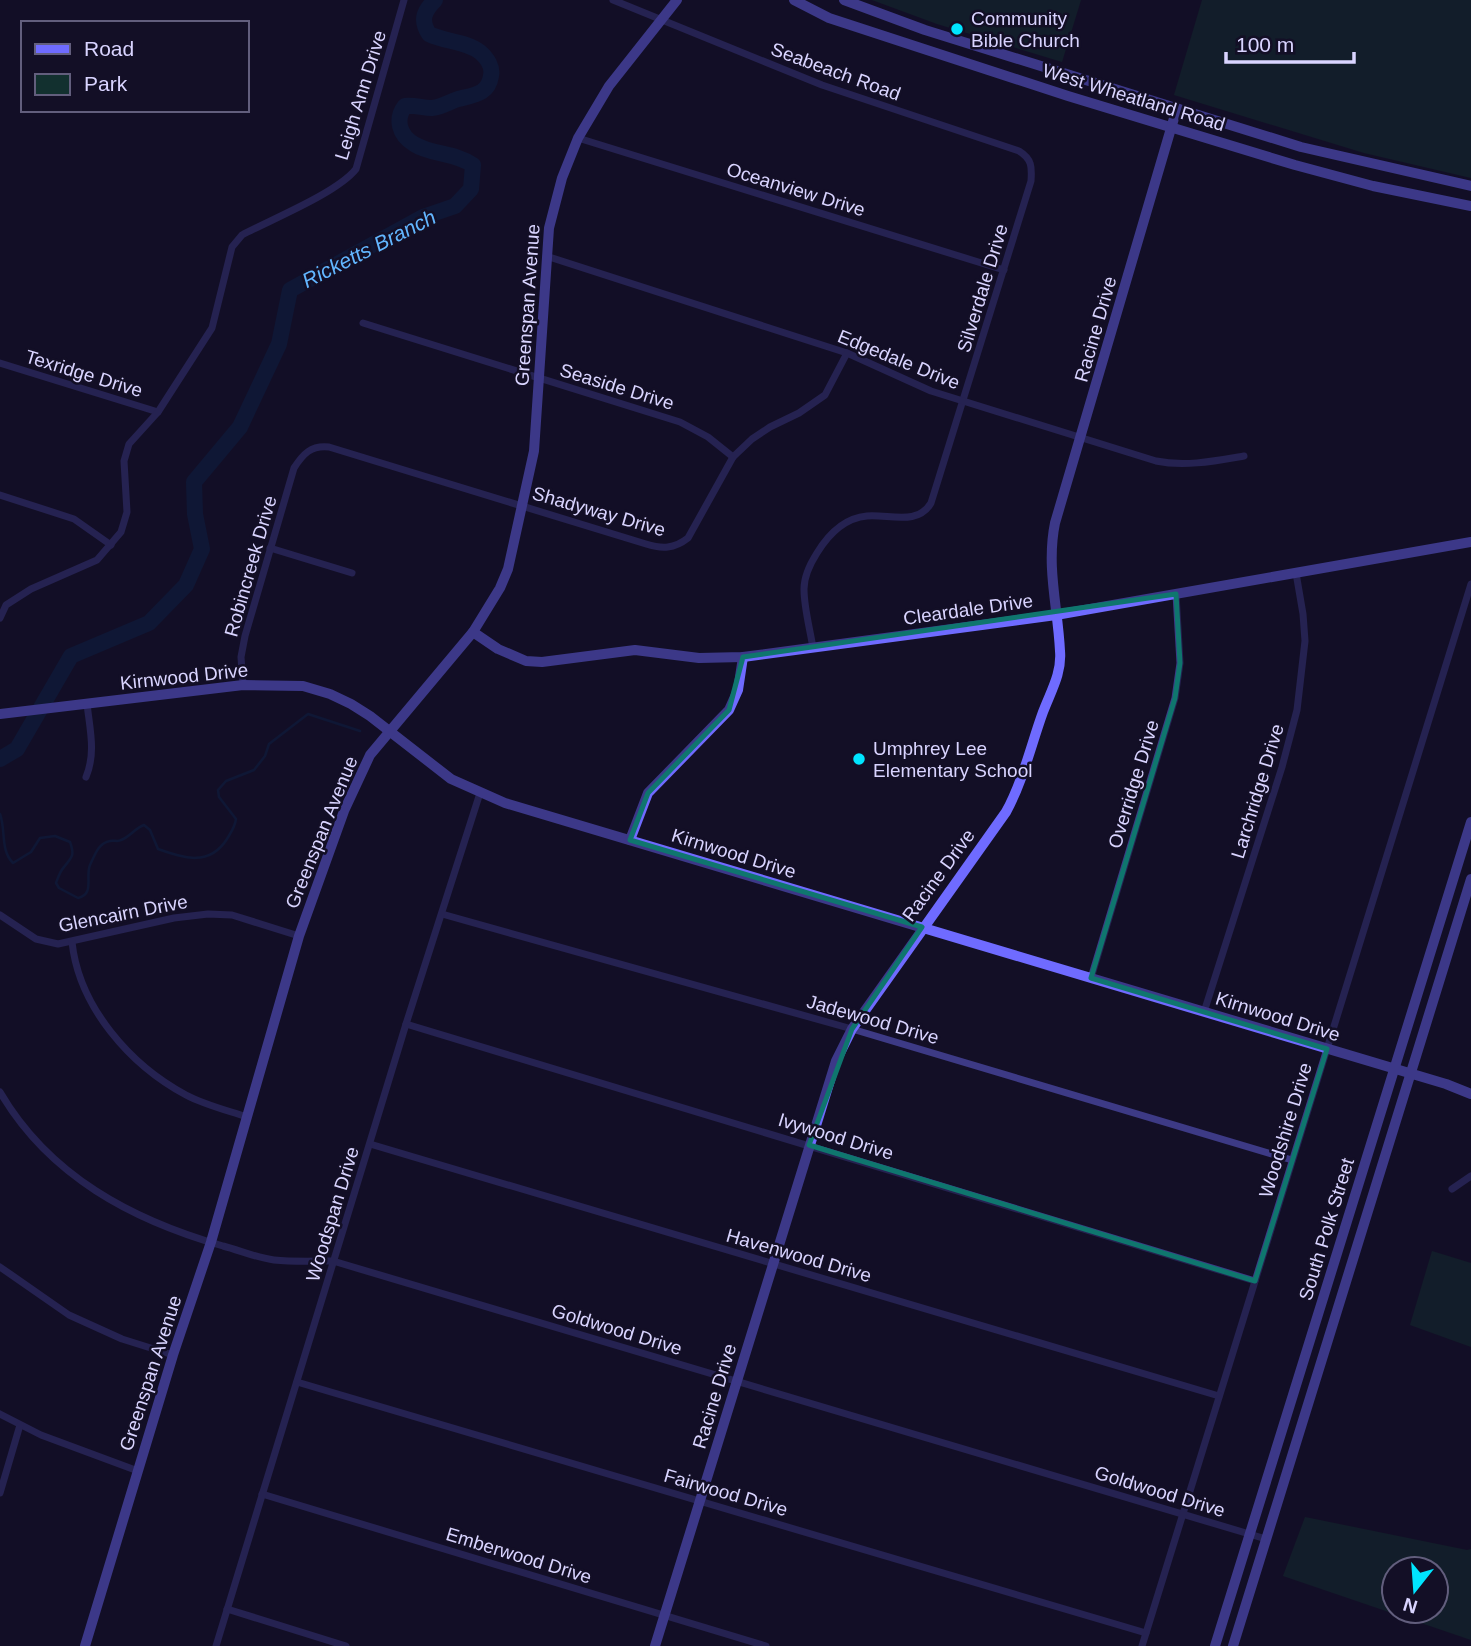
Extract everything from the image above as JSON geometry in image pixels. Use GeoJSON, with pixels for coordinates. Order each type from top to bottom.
{"type":"FeatureCollection","features":[{"type":"Feature","properties":{"kind":"street","name":"Leigh Ann Drive"},"geometry":{"type":"LineString","coordinates":[[0,618],[6,605],[31,589],[89,566],[104,555],[121,532],[127,512],[125,453],[129,444],[158,412],[212,328],[232,247],[238,238],[333,189],[356,169],[404,0]]}},
{"type":"Feature","properties":{"kind":"street","name":"Seabeach Road"},"geometry":{"type":"LineString","coordinates":[[613,0],[822,85],[1019,151],[1030,160],[1031,181]]}},
{"type":"Feature","properties":{"kind":"street","name":"Greenspan Avenue"},"geometry":{"type":"LineString","coordinates":[[85,1646],[173,1355],[211,1242],[299,936],[361,770],[370,755],[473,632],[500,588],[508,569],[534,451],[553,205],[578,138],[613,79],[677,0]]}},
{"type":"Feature","properties":{"kind":"street","name":"West Wheatland Road"},"geometry":{"type":"LineString","coordinates":[[794,0],[829,18],[1068,96],[1295,165],[1373,186],[1471,206]]}},
{"type":"Feature","properties":{"kind":"street","name":"West Wheatland Road"},"geometry":{"type":"LineString","coordinates":[[844,0],[925,30],[1301,147],[1471,186]]}},
{"type":"Feature","properties":{"kind":"street"},"geometry":{"type":"LineString","coordinates":[[1068,96],[1074,77]]}},
{"type":"Feature","properties":{"kind":"street","name":"Racine Drive"},"geometry":{"type":"LineString","coordinates":[[655,1646],[828,1083],[852,1029],[1013,798],[1059,674],[1061,653],[1051,574],[1052,540],[1060,501],[1082,437],[1177,108]]}},
{"type":"Feature","properties":{"kind":"street","name":"Oceanview Drive"},"geometry":{"type":"LineString","coordinates":[[578,138],[1004,270]]}},
{"type":"Feature","properties":{"kind":"street"},"geometry":{"type":"LineString","coordinates":[[1295,165],[1301,147]]}},
{"type":"Feature","properties":{"kind":"street","name":"Silverdale Drive"},"geometry":{"type":"LineString","coordinates":[[813,648],[804,590],[808,571],[829,535],[853,520],[866,516],[918,516],[927,511],[936,492],[1031,181]]}},
{"type":"Feature","properties":{"kind":"street","name":"Edgedale Drive"},"geometry":{"type":"LineString","coordinates":[[547,256],[847,353],[931,391],[1167,463],[1205,463],[1244,456]]}},
{"type":"Feature","properties":{"kind":"street","name":"Seaside Drive"},"geometry":{"type":"LineString","coordinates":[[363,323],[695,428],[733,457]]}},
{"type":"Feature","properties":{"kind":"street","name":"Shadyway Drive"},"geometry":{"type":"LineString","coordinates":[[301,457],[314,448],[329,447],[655,547],[667,548],[688,538],[733,457],[770,426],[799,413],[825,395],[847,353]]}},
{"type":"Feature","properties":{"kind":"street","name":"Texridge Drive"},"geometry":{"type":"LineString","coordinates":[[0,363],[158,412]]}},
{"type":"Feature","properties":{"kind":"street","name":"Robincreek Drive"},"geometry":{"type":"LineString","coordinates":[[243,685],[241,657],[245,636],[294,468],[301,457]]}},
{"type":"Feature","properties":{"kind":"street"},"geometry":{"type":"LineString","coordinates":[[0,495],[75,519],[111,545]]}},
{"type":"Feature","properties":{"kind":"street","name":"Cleardale Drive"},"geometry":{"type":"LineString","coordinates":[[473,632],[498,649],[526,661],[542,662],[635,650],[699,657],[743,657],[1056,615],[1471,542]]}},
{"type":"Feature","properties":{"kind":"street"},"geometry":{"type":"LineString","coordinates":[[270,548],[352,573]]}},
{"type":"Feature","properties":{"kind":"street","name":"Larchridge Drive"},"geometry":{"type":"LineString","coordinates":[[1204,1012],[1282,767],[1297,709],[1305,641],[1296,573]]}},
{"type":"Feature","properties":{"kind":"street","name":"Woodshire Drive"},"geometry":{"type":"LineString","coordinates":[[1142,1646],[1471,584]]}},
{"type":"Feature","properties":{"kind":"street","name":"Overridge Drive"},"geometry":{"type":"LineString","coordinates":[[1091,978],[1175,698],[1180,663],[1176,594]]}},
{"type":"Feature","properties":{"kind":"street"},"geometry":{"type":"LineString","coordinates":[[630,841],[648,793],[729,710],[738,690],[743,657]]}},
{"type":"Feature","properties":{"kind":"street","name":"Kirnwood Drive"},"geometry":{"type":"LineString","coordinates":[[3,713],[243,685],[303,686],[330,694],[370,716],[435,769],[461,785],[505,803],[1411,1073],[1471,1094]]}},
{"type":"Feature","properties":{"kind":"street"},"geometry":{"type":"LineString","coordinates":[[86,777],[93,751],[87,704]]}},
{"type":"Feature","properties":{"kind":"street","name":"Woodspan Drive"},"geometry":{"type":"LineString","coordinates":[[216,1646],[406,1024],[480,793]]}},
{"type":"Feature","properties":{"kind":"street","name":"South Polk Street"},"geometry":{"type":"LineString","coordinates":[[1215,1646],[1471,822]]}},
{"type":"Feature","properties":{"kind":"street","name":"South Polk Street"},"geometry":{"type":"LineString","coordinates":[[1233,1646],[1471,879]]}},
{"type":"Feature","properties":{"kind":"street","name":"Glencairn Drive"},"geometry":{"type":"LineString","coordinates":[[0,915],[41,941],[58,944],[174,918],[208,914],[232,915],[299,936]]}},
{"type":"Feature","properties":{"kind":"street","name":"Jadewood Drive"},"geometry":{"type":"LineString","coordinates":[[442,914],[852,1029],[1293,1160]]}},
{"type":"Feature","properties":{"kind":"street"},"geometry":{"type":"LineString","coordinates":[[72,942],[76,968],[85,989],[116,1038],[131,1056],[186,1095],[205,1104],[247,1116]]}},
{"type":"Feature","properties":{"kind":"street","name":"Ivywood Drive"},"geometry":{"type":"LineString","coordinates":[[406,1024],[1255,1281]]}},
{"type":"Feature","properties":{"kind":"street","name":"Goldwood Drive"},"geometry":{"type":"LineString","coordinates":[[0,1092],[37,1142],[85,1185],[148,1220],[272,1260],[333,1261],[1266,1539]]}},
{"type":"Feature","properties":{"kind":"street","name":"Havenwood Drive"},"geometry":{"type":"LineString","coordinates":[[370,1144],[1219,1396]]}},
{"type":"Feature","properties":{"kind":"street"},"geometry":{"type":"LineString","coordinates":[[1452,1189],[1471,1176]]}},
{"type":"Feature","properties":{"kind":"street"},"geometry":{"type":"LineString","coordinates":[[0,1268],[51,1304],[86,1324],[173,1355]]}},
{"type":"Feature","properties":{"kind":"street"},"geometry":{"type":"LineString","coordinates":[[1328,1282],[1344,1288]]}},
{"type":"Feature","properties":{"kind":"street","name":"Fairwood Drive"},"geometry":{"type":"LineString","coordinates":[[297,1382],[1146,1633]]}},
{"type":"Feature","properties":{"kind":"street"},"geometry":{"type":"LineString","coordinates":[[0,1414],[65,1444],[138,1471]]}},
{"type":"Feature","properties":{"kind":"street"},"geometry":{"type":"LineString","coordinates":[[0,1493],[20,1425]]}},
{"type":"Feature","properties":{"kind":"street","name":"Emberwood Drive"},"geometry":{"type":"LineString","coordinates":[[262,1494],[766,1646]]}},
{"type":"Feature","properties":{"kind":"street"},"geometry":{"type":"LineString","coordinates":[[227,1609],[346,1646]]}},
{"type":"Feature","properties":{"kind":"highlighted area"},"geometry":{"type":"Polygon","coordinates":[[[1176,594],[1180,663],[1175,698],[1091,978],[1327,1049],[1255,1281],[809,1145],[852,1029],[922,927],[630,840],[648,793],[729,710],[743,657],[1176,594]]]}},
{"type":"Feature","properties":{"kind":"green space"},"geometry":{"type":"Polygon","coordinates":[[[872,0],[1081,0],[1062,62],[937,24],[872,0]]]}},
{"type":"Feature","properties":{"kind":"green space"},"geometry":{"type":"Polygon","coordinates":[[[1202,0],[1471,0],[1471,178],[1364,153],[1174,95],[1202,0]]]}},
{"type":"Feature","properties":{"kind":"green space"},"geometry":{"type":"Polygon","coordinates":[[[1432,1251],[1471,1263],[1471,1347],[1410,1325],[1432,1251]]]}},
{"type":"Feature","properties":{"kind":"green space"},"geometry":{"type":"Polygon","coordinates":[[[1305,1517],[1471,1549],[1471,1640],[1427,1625],[1450,1625],[1450,1555],[1380,1555],[1380,1609],[1283,1576],[1305,1517]]]}},
{"type":"Feature","properties":{"kind":"waterway","name":"Ricketts Branch"},"geometry":{"type":"LineString","coordinates":[[0,759],[17,749],[71,656],[149,623],[186,585],[202,549],[195,514],[194,482],[240,427],[279,344],[290,290],[423,217],[455,206],[471,189],[473,165],[421,148],[409,140],[400,127],[400,116],[405,106],[439,107],[479,93],[489,82],[490,66],[480,52],[429,34],[424,16],[435,0]]}},
{"type":"Feature","properties":{"kind":"waterway"},"geometry":{"type":"LineString","coordinates":[[0,814],[6,852],[13,863],[31,852],[40,838],[55,836],[70,842],[72,856],[61,870],[56,883],[59,888],[78,898],[88,889],[90,865],[100,847],[106,842],[124,839],[144,825],[150,830],[158,849],[177,855],[204,857],[220,848],[236,819],[219,797],[218,790],[226,781],[254,770],[265,756],[269,744],[308,714],[360,731]]}},
{"type":"Feature","properties":{"kind":"place","name":"Community Bible Church"},"geometry":{"type":"Point","coordinates":[957,29]}},
{"type":"Feature","properties":{"kind":"place","name":"Umphrey Lee Elementary School"},"geometry":{"type":"Point","coordinates":[859,759]}}]}
